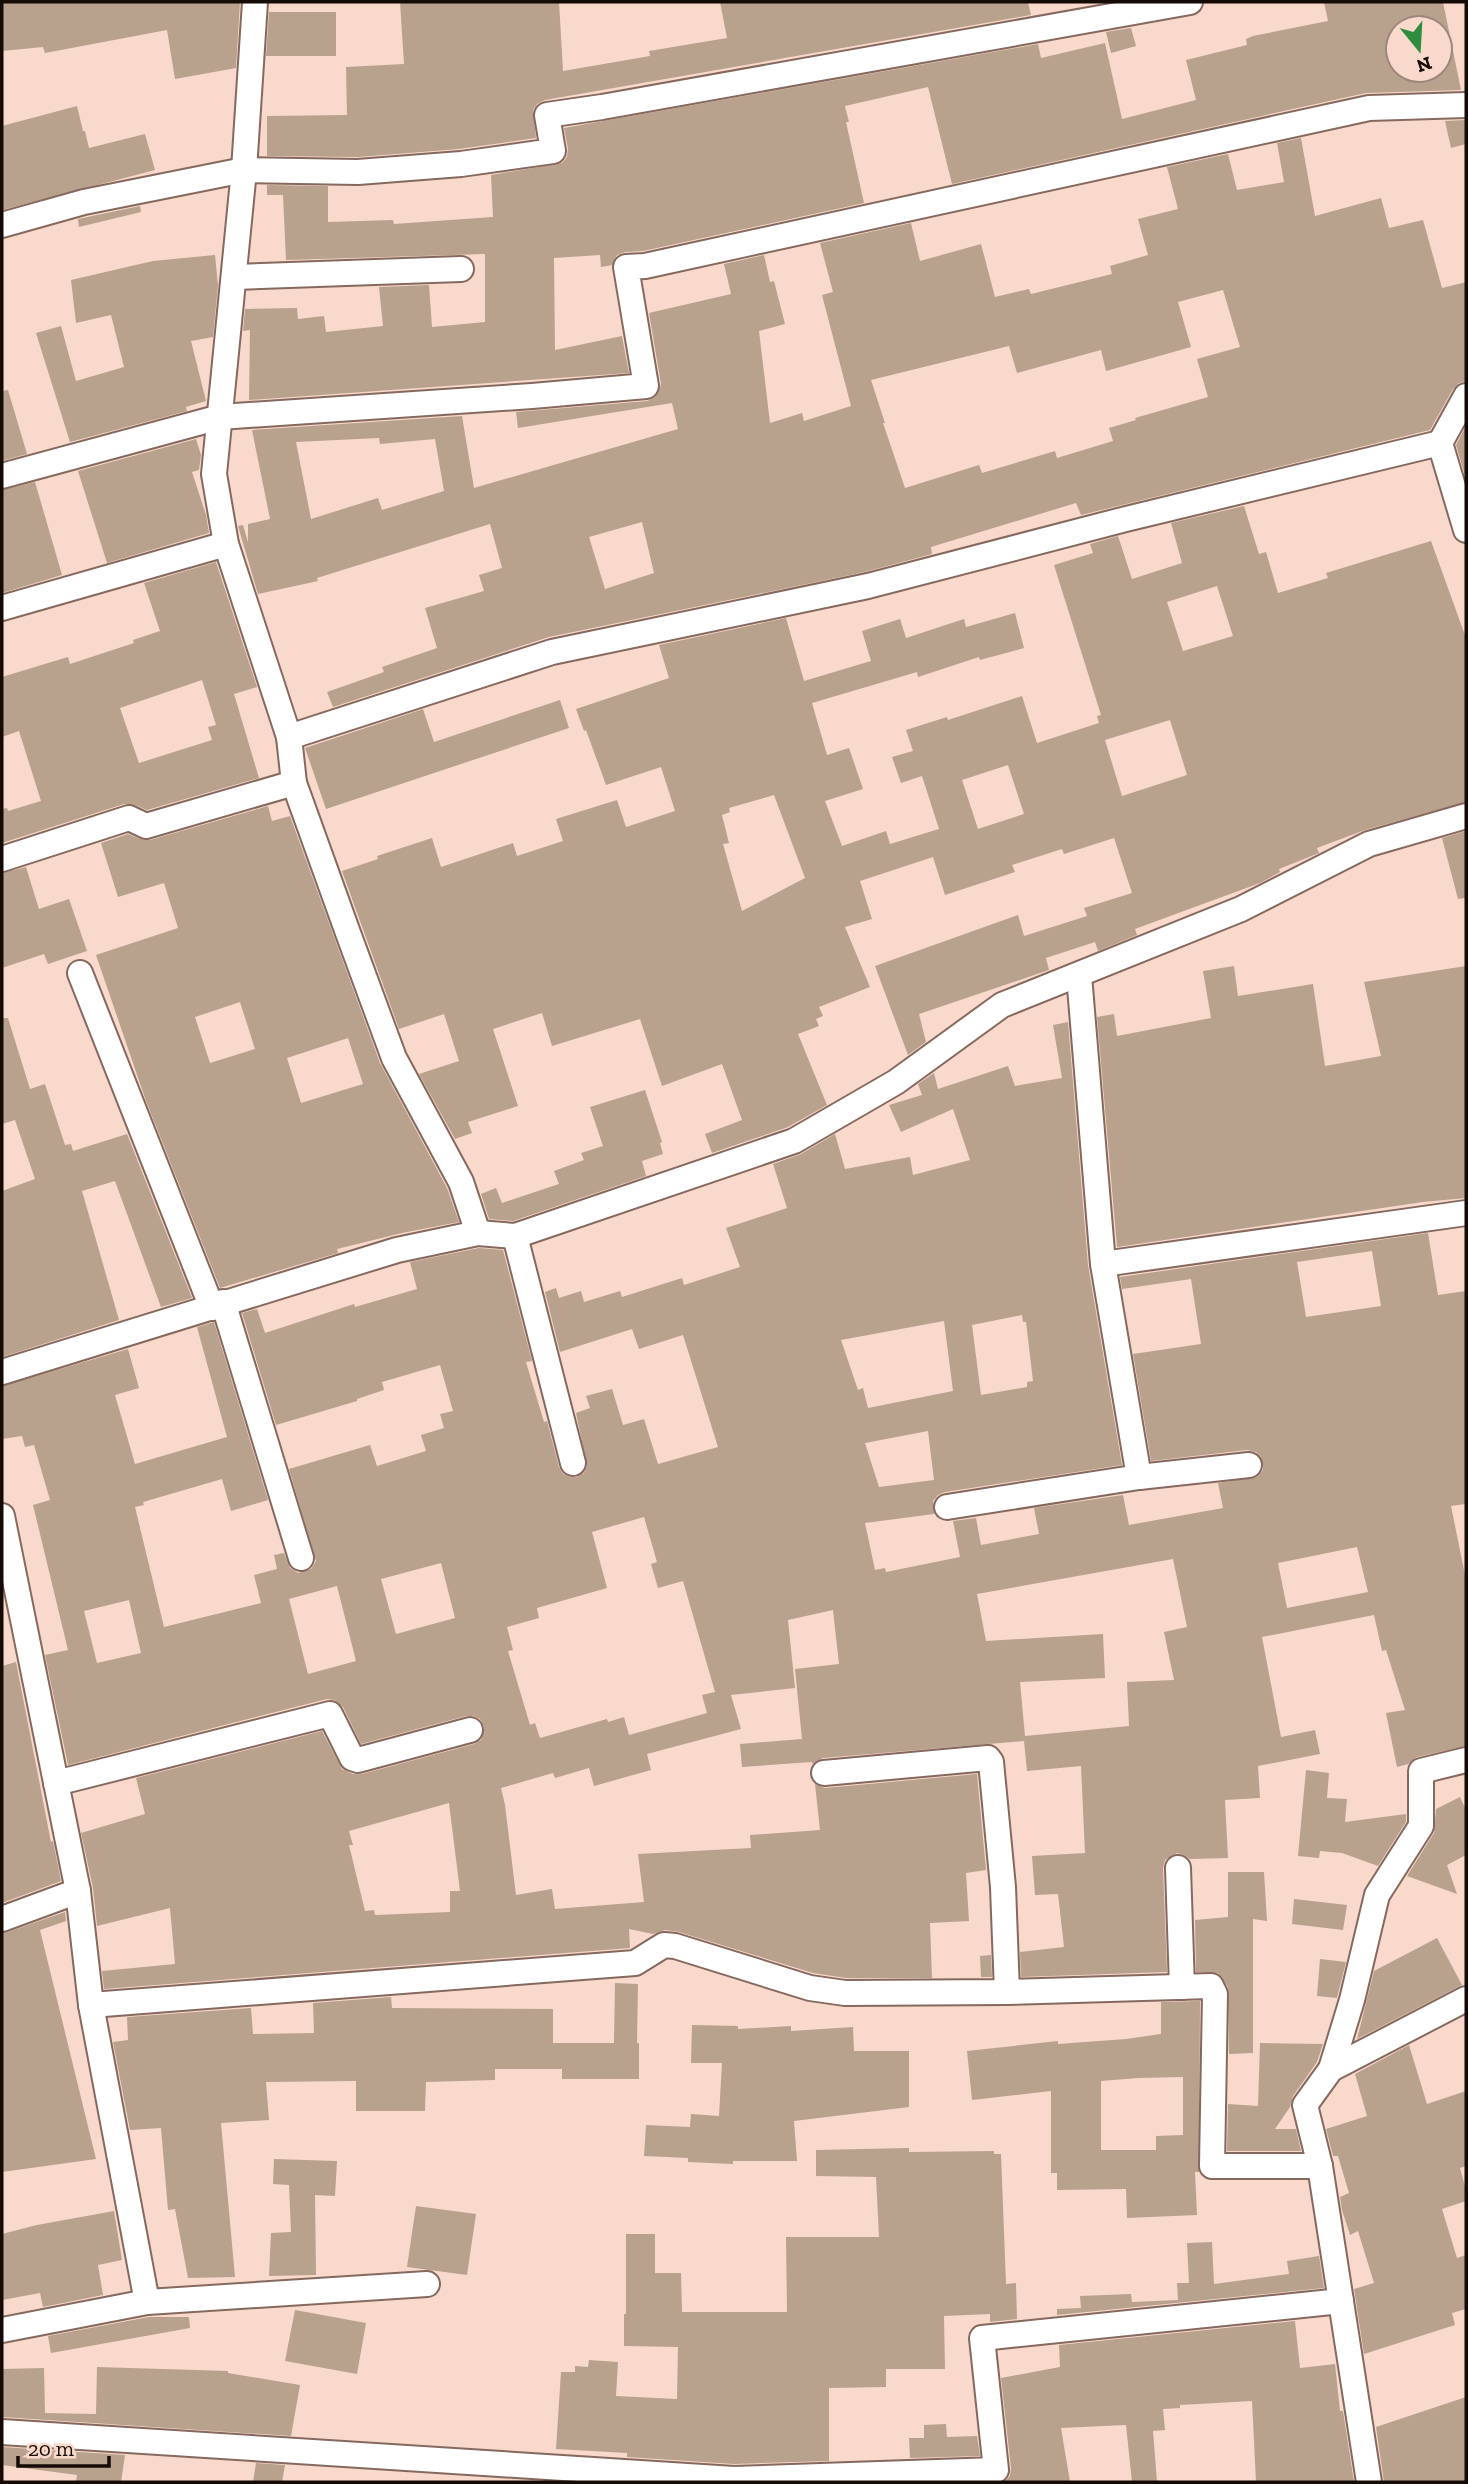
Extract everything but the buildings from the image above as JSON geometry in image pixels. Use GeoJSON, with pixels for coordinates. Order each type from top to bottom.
{"type":"FeatureCollection","features":[{"type":"Feature","properties":{"kind":"street"},"geometry":{"type":"LineString","coordinates":[[255,2],[244,170],[214,474],[226,544],[289,737],[294,783],[394,1058],[461,1182],[478,1234]]}},
{"type":"Feature","properties":{"kind":"street"},"geometry":{"type":"LineString","coordinates":[[2,225],[83,202],[244,170],[358,172],[534,155],[553,151],[547,115],[1190,2]]}},
{"type":"Feature","properties":{"kind":"street"},"geometry":{"type":"LineString","coordinates":[[2,476],[220,417],[646,386],[626,267],[1368,108],[1466,105]]}},
{"type":"Feature","properties":{"kind":"street"},"geometry":{"type":"LineString","coordinates":[[234,277],[461,269]]}},
{"type":"Feature","properties":{"kind":"street"},"geometry":{"type":"LineString","coordinates":[[1466,396],[1440,443],[1466,530]]}},
{"type":"Feature","properties":{"kind":"street"},"geometry":{"type":"LineString","coordinates":[[289,737],[552,652],[868,586],[1126,519],[1440,443]]}},
{"type":"Feature","properties":{"kind":"street"},"geometry":{"type":"LineString","coordinates":[[2,607],[226,544]]}},
{"type":"Feature","properties":{"kind":"street"},"geometry":{"type":"LineString","coordinates":[[2,859],[129,818],[146,826],[294,783]]}},
{"type":"Feature","properties":{"kind":"street"},"geometry":{"type":"LineString","coordinates":[[2,1372],[397,1250],[478,1234],[514,1236],[794,1141],[895,1082],[1002,1005],[1241,909],[1369,844],[1466,816]]}},
{"type":"Feature","properties":{"kind":"street"},"geometry":{"type":"LineString","coordinates":[[80,973],[217,1305],[300,1558]]}},
{"type":"Feature","properties":{"kind":"street"},"geometry":{"type":"LineString","coordinates":[[1079,975],[1103,1264],[1139,1477]]}},
{"type":"Feature","properties":{"kind":"street"},"geometry":{"type":"LineString","coordinates":[[1103,1264],[1466,1213]]}},
{"type":"Feature","properties":{"kind":"street"},"geometry":{"type":"LineString","coordinates":[[514,1236],[573,1463]]}},
{"type":"Feature","properties":{"kind":"street"},"geometry":{"type":"LineString","coordinates":[[947,1507],[1139,1477],[1249,1465]]}},
{"type":"Feature","properties":{"kind":"street"},"geometry":{"type":"LineString","coordinates":[[2,1516],[78,1891],[91,2006],[147,2302]]}},
{"type":"Feature","properties":{"kind":"street"},"geometry":{"type":"LineString","coordinates":[[56,1783],[330,1714],[352,1758],[359,1760],[470,1730]]}},
{"type":"Feature","properties":{"kind":"street"},"geometry":{"type":"LineString","coordinates":[[824,1773],[988,1758],[991,1762],[1003,1887],[1007,1992]]}},
{"type":"Feature","properties":{"kind":"street"},"geometry":{"type":"LineString","coordinates":[[1369,2482],[1320,2166],[1305,2105],[1331,2069],[1352,2000],[1377,1895],[1421,1826],[1420,1771],[1466,1760]]}},
{"type":"Feature","properties":{"kind":"street"},"geometry":{"type":"LineString","coordinates":[[1178,1868],[1182,1987]]}},
{"type":"Feature","properties":{"kind":"street"},"geometry":{"type":"LineString","coordinates":[[2,1919],[78,1891]]}},
{"type":"Feature","properties":{"kind":"street"},"geometry":{"type":"LineString","coordinates":[[91,2006],[635,1962],[664,1945],[818,1989],[845,1993],[1007,1992],[1210,1986],[1215,1994],[1212,2166],[1320,2166]]}},
{"type":"Feature","properties":{"kind":"street"},"geometry":{"type":"LineString","coordinates":[[1331,2069],[1466,1999]]}},
{"type":"Feature","properties":{"kind":"street"},"geometry":{"type":"LineString","coordinates":[[2,2330],[147,2302],[427,2284]]}},
{"type":"Feature","properties":{"kind":"street"},"geometry":{"type":"LineString","coordinates":[[2,2432],[734,2480],[996,2470],[982,2338],[1341,2301]]}}]}
